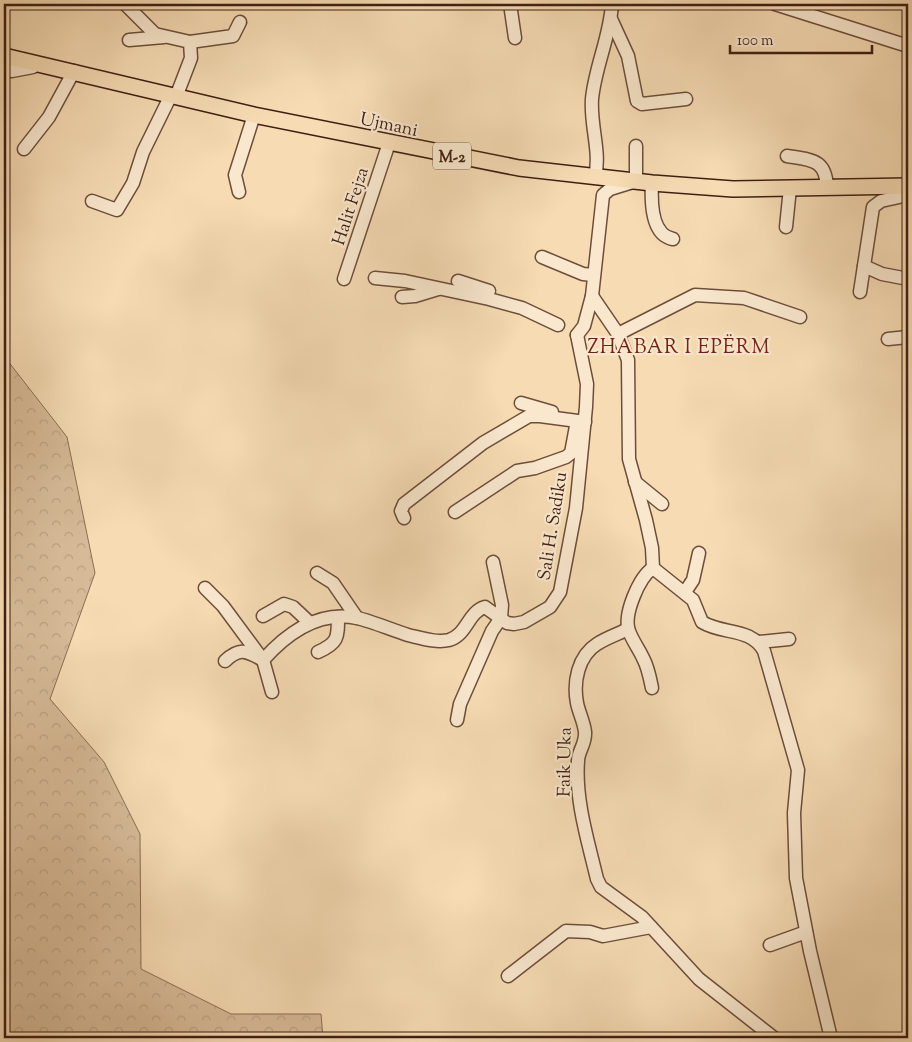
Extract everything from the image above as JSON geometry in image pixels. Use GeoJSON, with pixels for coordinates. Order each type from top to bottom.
{"type":"FeatureCollection","features":[{"type":"Feature","properties":{"kind":"main road","name":"Ujmani"},"geometry":{"type":"LineString","coordinates":[[4,56],[254,115],[518,168],[636,182],[733,189],[908,186]]}},
{"type":"Feature","properties":{"kind":"street"},"geometry":{"type":"LineString","coordinates":[[124,4],[155,34],[165,38]]}},
{"type":"Feature","properties":{"kind":"street"},"geometry":{"type":"LineString","coordinates":[[510,4],[516,38]]}},
{"type":"Feature","properties":{"kind":"street"},"geometry":{"type":"LineString","coordinates":[[595,177],[598,162],[592,124],[593,95],[611,19],[612,4]]}},
{"type":"Feature","properties":{"kind":"street"},"geometry":{"type":"LineString","coordinates":[[775,4],[908,46]]}},
{"type":"Feature","properties":{"kind":"street"},"geometry":{"type":"LineString","coordinates":[[611,19],[628,56],[637,101],[642,104],[686,99]]}},
{"type":"Feature","properties":{"kind":"street"},"geometry":{"type":"LineString","coordinates":[[129,40],[165,38],[190,42],[233,36],[240,22]]}},
{"type":"Feature","properties":{"kind":"street"},"geometry":{"type":"LineString","coordinates":[[92,201],[117,210],[133,183],[143,152],[191,58],[190,42]]}},
{"type":"Feature","properties":{"kind":"street"},"geometry":{"type":"LineString","coordinates":[[12,71],[33,67],[37,63]]}},
{"type":"Feature","properties":{"kind":"street"},"geometry":{"type":"LineString","coordinates":[[24,149],[49,117],[74,71]]}},
{"type":"Feature","properties":{"kind":"street"},"geometry":{"type":"LineString","coordinates":[[239,192],[235,175],[254,115]]}},
{"type":"Feature","properties":{"kind":"street","name":"Halit Fejza"},"geometry":{"type":"LineString","coordinates":[[344,279],[389,143]]}},
{"type":"Feature","properties":{"kind":"street"},"geometry":{"type":"LineString","coordinates":[[375,278],[405,281],[477,296],[522,308],[577,335],[584,326],[592,296],[592,275],[603,195],[610,189],[636,182],[636,146]]}},
{"type":"Feature","properties":{"kind":"street"},"geometry":{"type":"LineString","coordinates":[[787,156],[810,160],[820,165],[826,175],[826,188]]}},
{"type":"Feature","properties":{"kind":"street"},"geometry":{"type":"LineString","coordinates":[[652,183],[652,203],[661,234],[664,238],[673,239]]}},
{"type":"Feature","properties":{"kind":"street"},"geometry":{"type":"LineString","coordinates":[[786,227],[790,188]]}},
{"type":"Feature","properties":{"kind":"street"},"geometry":{"type":"LineString","coordinates":[[860,292],[873,207],[881,201],[908,194]]}},
{"type":"Feature","properties":{"kind":"street"},"geometry":{"type":"LineString","coordinates":[[542,257],[583,274],[592,275]]}},
{"type":"Feature","properties":{"kind":"street"},"geometry":{"type":"LineString","coordinates":[[864,266],[882,274],[903,278]]}},
{"type":"Feature","properties":{"kind":"street"},"geometry":{"type":"LineString","coordinates":[[458,281],[528,304],[553,317],[558,325]]}},
{"type":"Feature","properties":{"kind":"street"},"geometry":{"type":"LineString","coordinates":[[402,297],[415,296],[438,289]]}},
{"type":"Feature","properties":{"kind":"street"},"geometry":{"type":"LineString","coordinates":[[618,334],[694,295],[744,298],[800,317]]}},
{"type":"Feature","properties":{"kind":"street"},"geometry":{"type":"LineString","coordinates":[[592,296],[618,334],[630,369],[629,459],[646,520],[653,568],[693,600],[702,622],[710,627],[751,636],[759,642],[764,651],[798,770],[794,813],[794,857],[806,932],[831,1038]]}},
{"type":"Feature","properties":{"kind":"street","name":"Sali H. Sadiku"},"geometry":{"type":"LineString","coordinates":[[455,512],[517,471],[535,468],[566,457],[571,453],[588,384],[577,335]]}},
{"type":"Feature","properties":{"kind":"street"},"geometry":{"type":"LineString","coordinates":[[888,339],[908,337]]}},
{"type":"Feature","properties":{"kind":"street"},"geometry":{"type":"LineString","coordinates":[[521,402],[554,413],[560,418]]}},
{"type":"Feature","properties":{"kind":"street"},"geometry":{"type":"LineString","coordinates":[[404,518],[400,511],[404,504],[483,443],[529,416],[560,418],[580,422]]}},
{"type":"Feature","properties":{"kind":"street","name":"Sali H. Sadiku"},"geometry":{"type":"LineString","coordinates":[[263,660],[280,640],[297,628],[310,623],[338,618],[357,618],[386,629],[423,639],[441,641],[458,636],[478,609],[485,607],[514,624],[524,622],[550,607],[560,592],[576,508],[580,422]]}},
{"type":"Feature","properties":{"kind":"street"},"geometry":{"type":"LineString","coordinates":[[635,482],[662,504]]}},
{"type":"Feature","properties":{"kind":"street"},"geometry":{"type":"LineString","coordinates":[[685,592],[693,580],[699,553]]}},
{"type":"Feature","properties":{"kind":"street"},"geometry":{"type":"LineString","coordinates":[[457,720],[460,704],[492,631],[501,618],[502,605],[493,562]]}},
{"type":"Feature","properties":{"kind":"street"},"geometry":{"type":"LineString","coordinates":[[652,688],[644,661],[628,629],[629,617],[638,586],[646,573],[653,568]]}},
{"type":"Feature","properties":{"kind":"street"},"geometry":{"type":"LineString","coordinates":[[317,573],[333,583],[357,618]]}},
{"type":"Feature","properties":{"kind":"street"},"geometry":{"type":"LineString","coordinates":[[205,588],[223,606],[263,660],[272,692]]}},
{"type":"Feature","properties":{"kind":"street"},"geometry":{"type":"LineString","coordinates":[[263,616],[284,604],[292,607],[310,623]]}},
{"type":"Feature","properties":{"kind":"street"},"geometry":{"type":"LineString","coordinates":[[318,652],[330,646],[338,637],[338,618]]}},
{"type":"Feature","properties":{"kind":"street","name":"Faik Uka"},"geometry":{"type":"LineString","coordinates":[[628,629],[596,644],[588,652],[577,675],[576,699],[585,732],[583,748],[578,760],[580,807],[597,879],[602,887],[635,910],[699,979],[774,1038]]}},
{"type":"Feature","properties":{"kind":"street"},"geometry":{"type":"LineString","coordinates":[[759,642],[789,639]]}},
{"type":"Feature","properties":{"kind":"street"},"geometry":{"type":"LineString","coordinates":[[225,661],[234,652],[246,652],[263,660]]}},
{"type":"Feature","properties":{"kind":"street"},"geometry":{"type":"LineString","coordinates":[[508,976],[566,931],[590,932],[602,936],[651,926]]}},
{"type":"Feature","properties":{"kind":"street"},"geometry":{"type":"LineString","coordinates":[[770,945],[806,932]]}},
{"type":"Feature","properties":{"kind":"green space"},"geometry":{"type":"Polygon","coordinates":[[[4,356],[67,437],[95,573],[50,699],[104,762],[140,834],[141,969],[231,1014],[321,1014],[323,1038],[4,1038],[4,356]]]}},
{"type":"Feature","properties":{"kind":"district","name":"ZHABAR I EPËRM"},"geometry":{"type":"Point","coordinates":[679,346]}}]}
